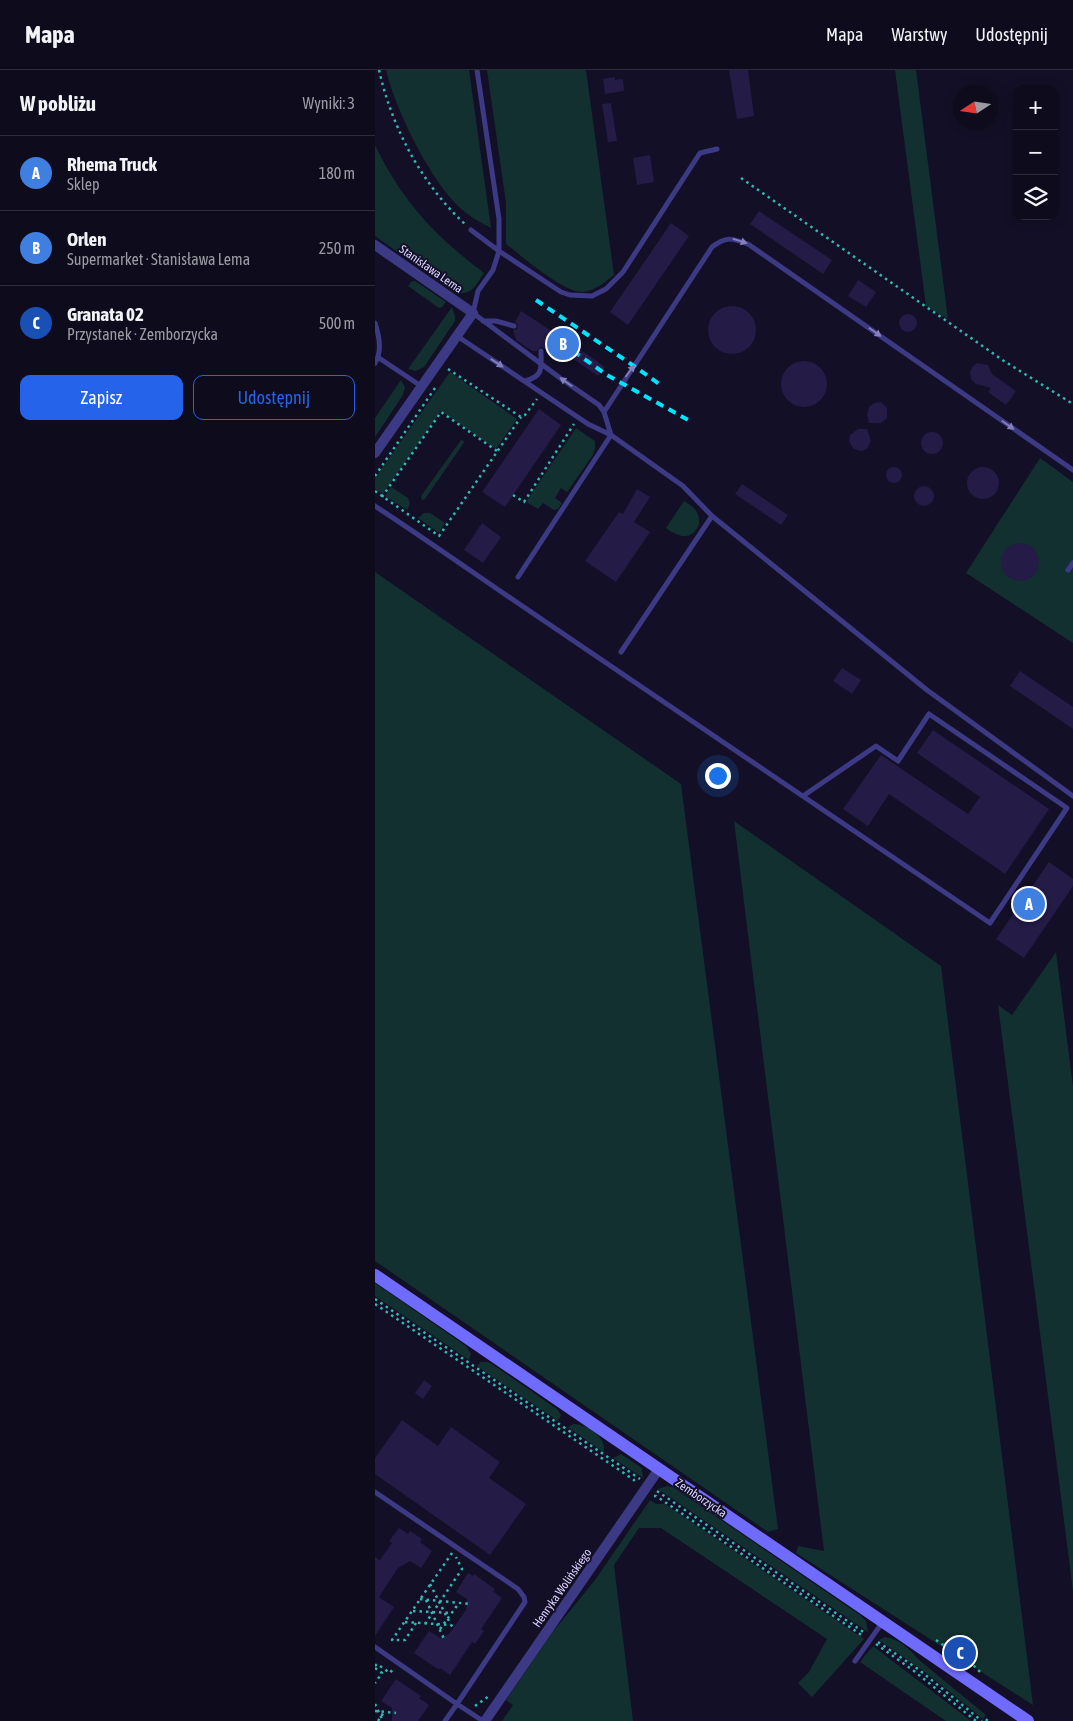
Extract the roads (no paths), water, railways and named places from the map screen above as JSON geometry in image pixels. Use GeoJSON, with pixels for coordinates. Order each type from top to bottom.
{"type":"FeatureCollection","features":[{"type":"Feature","properties":{"kind":"street","name":"Stanisława Lema"},"geometry":{"type":"LineString","coordinates":[[375,245],[473,313]]}},
{"type":"Feature","properties":{"kind":"street"},"geometry":{"type":"LineString","coordinates":[[375,453],[473,313]]}},
{"type":"Feature","properties":{"kind":"street","name":"Zemborzycka"},"geometry":{"type":"LineString","coordinates":[[375,1275],[882,1622],[1019,1719]]}},
{"type":"Feature","properties":{"kind":"street","name":"Henryka Wolińskiego"},"geometry":{"type":"LineString","coordinates":[[484,1721],[659,1469]]}},
{"type":"Feature","properties":{"kind":"lane"},"geometry":{"type":"LineString","coordinates":[[477,70],[499,219],[499,252],[493,270],[478,291],[473,313],[599,405],[604,412],[611,435]]}},
{"type":"Feature","properties":{"kind":"lane"},"geometry":{"type":"LineString","coordinates":[[471,230],[499,252],[561,292],[580,296],[593,296],[606,289],[623,272],[700,153],[717,149]]}},
{"type":"Feature","properties":{"kind":"lane"},"geometry":{"type":"LineString","coordinates":[[604,412],[712,248],[720,241],[728,238],[748,244],[1073,470]]}},
{"type":"Feature","properties":{"kind":"lane"},"geometry":{"type":"LineString","coordinates":[[483,321],[496,321],[514,326]]}},
{"type":"Feature","properties":{"kind":"lane"},"geometry":{"type":"LineString","coordinates":[[375,323],[379,334],[377,360],[422,386]]}},
{"type":"Feature","properties":{"kind":"lane"},"geometry":{"type":"LineString","coordinates":[[456,336],[525,381],[547,398],[588,424],[611,435],[683,486],[712,516],[927,690],[1073,796]]}},
{"type":"Feature","properties":{"kind":"lane"},"geometry":{"type":"LineString","coordinates":[[525,381],[535,378],[539,373],[541,351]]}},
{"type":"Feature","properties":{"kind":"lane"},"geometry":{"type":"LineString","coordinates":[[518,577],[611,435]]}},
{"type":"Feature","properties":{"kind":"lane"},"geometry":{"type":"LineString","coordinates":[[375,506],[803,796],[991,922],[1067,808],[929,714],[898,761],[875,746],[803,796]]}},
{"type":"Feature","properties":{"kind":"lane"},"geometry":{"type":"LineString","coordinates":[[621,652],[712,516]]}},
{"type":"Feature","properties":{"kind":"lane"},"geometry":{"type":"LineString","coordinates":[[1068,570],[1073,563]]}},
{"type":"Feature","properties":{"kind":"lane"},"geometry":{"type":"LineString","coordinates":[[375,1492],[518,1589],[524,1597],[523,1606],[445,1721]]}},
{"type":"Feature","properties":{"kind":"lane"},"geometry":{"type":"LineString","coordinates":[[855,1661],[882,1622]]}},
{"type":"Feature","properties":{"kind":"lane"},"geometry":{"type":"LineString","coordinates":[[375,1647],[484,1721]]}},
{"type":"Feature","properties":{"kind":"railway"},"geometry":{"type":"LineString","coordinates":[[536,300],[662,386]]}},
{"type":"Feature","properties":{"kind":"railway"},"geometry":{"type":"LineString","coordinates":[[573,351],[607,375],[690,421]]}},
{"type":"Feature","properties":{"kind":"place","name":"Orlen"},"geometry":{"type":"Point","coordinates":[563,344]}},
{"type":"Feature","properties":{"kind":"place","name":"Rhema Truck"},"geometry":{"type":"Point","coordinates":[1029,904]}},
{"type":"Feature","properties":{"kind":"place","name":"Granata 02"},"geometry":{"type":"Point","coordinates":[960,1653]}}]}
